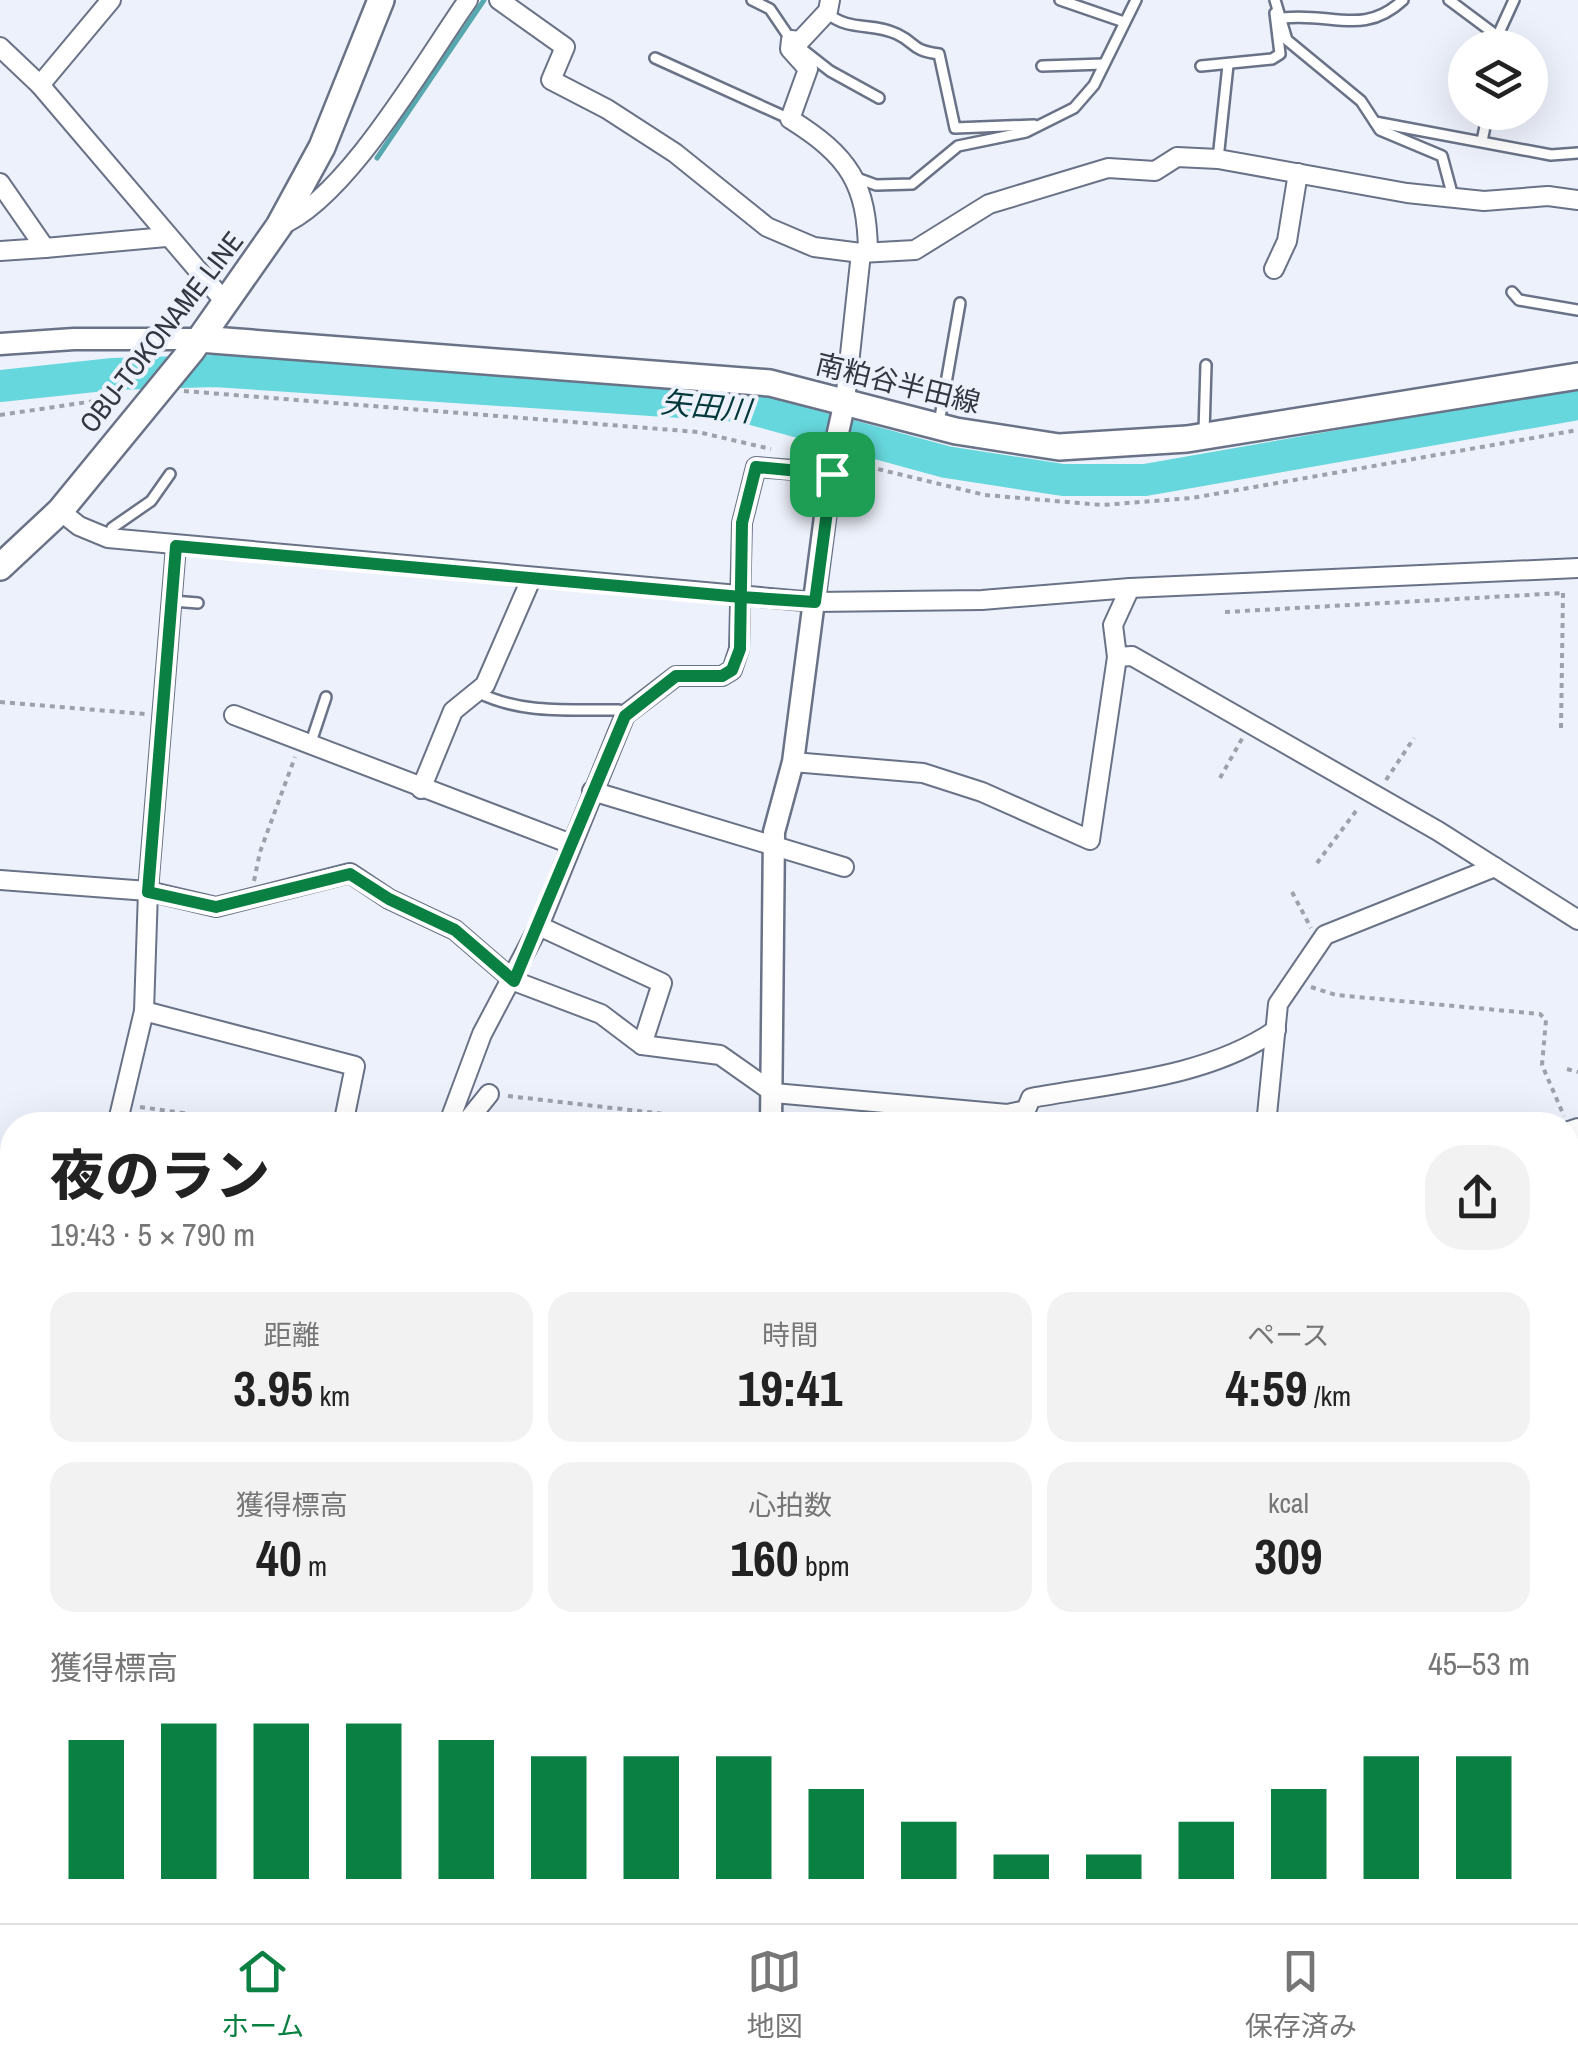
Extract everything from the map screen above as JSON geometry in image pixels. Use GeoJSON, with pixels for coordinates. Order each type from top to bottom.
{"type":"FeatureCollection","features":[{"type":"Feature","properties":{"kind":"main road","name":"OBU-TOKONAME LINE"},"geometry":{"type":"LineString","coordinates":[[0,567],[60,511],[196,345],[279,226],[322,148],[381,0]]}},
{"type":"Feature","properties":{"kind":"main road","name":"南粕谷半田線"},"geometry":{"type":"LineString","coordinates":[[196,345],[770,383],[939,426],[1059,447],[1204,436],[1578,376]]}},
{"type":"Feature","properties":{"kind":"street"},"geometry":{"type":"LineString","coordinates":[[40,85],[111,0]]}},
{"type":"Feature","properties":{"kind":"street"},"geometry":{"type":"LineString","coordinates":[[279,226],[303,217],[354,162],[468,0]]}},
{"type":"Feature","properties":{"kind":"street"},"geometry":{"type":"LineString","coordinates":[[499,0],[565,47],[551,80],[608,109],[674,153],[767,227],[814,247],[865,253],[915,250],[989,204],[1108,168],[1155,171],[1177,157],[1218,159],[1484,201],[1548,196],[1578,200]]}},
{"type":"Feature","properties":{"kind":"street"},"geometry":{"type":"LineString","coordinates":[[772,1112],[774,832],[793,762],[865,253],[857,178],[790,119],[808,69],[790,49],[828,6]]}},
{"type":"Feature","properties":{"kind":"street"},"geometry":{"type":"LineString","coordinates":[[0,47],[40,85],[225,302]]}},
{"type":"Feature","properties":{"kind":"street"},"geometry":{"type":"LineString","coordinates":[[322,148],[335,160],[354,162]]}},
{"type":"Feature","properties":{"kind":"street"},"geometry":{"type":"LineString","coordinates":[[1274,268],[1293,216],[1298,174]]}},
{"type":"Feature","properties":{"kind":"street"},"geometry":{"type":"LineString","coordinates":[[0,183],[45,248]]}},
{"type":"Feature","properties":{"kind":"street"},"geometry":{"type":"LineString","coordinates":[[0,251],[166,237]]}},
{"type":"Feature","properties":{"kind":"street"},"geometry":{"type":"LineString","coordinates":[[0,344],[74,338],[196,345]]}},
{"type":"Feature","properties":{"kind":"street"},"geometry":{"type":"LineString","coordinates":[[453,1112],[482,1034],[514,981],[539,926],[625,716],[676,676],[722,676],[732,670],[740,649],[742,523],[756,467],[833,463]]}},
{"type":"Feature","properties":{"kind":"street"},"geometry":{"type":"LineString","coordinates":[[60,511],[79,526],[108,538],[815,602],[982,600],[1130,588],[1571,568]]}},
{"type":"Feature","properties":{"kind":"street"},"geometry":{"type":"LineString","coordinates":[[122,1112],[144,1011],[148,892],[176,546]]}},
{"type":"Feature","properties":{"kind":"street"},"geometry":{"type":"LineString","coordinates":[[421,788],[453,712],[485,685],[532,577]]}},
{"type":"Feature","properties":{"kind":"street"},"geometry":{"type":"LineString","coordinates":[[793,762],[924,773],[982,792],[1090,840],[1117,657],[1113,625],[1130,588]]}},
{"type":"Feature","properties":{"kind":"street"},"geometry":{"type":"LineString","coordinates":[[1117,657],[1132,656],[1373,794],[1578,920]]}},
{"type":"Feature","properties":{"kind":"street"},"geometry":{"type":"LineString","coordinates":[[234,715],[571,844]]}},
{"type":"Feature","properties":{"kind":"street"},"geometry":{"type":"LineString","coordinates":[[592,791],[844,867]]}},
{"type":"Feature","properties":{"kind":"street"},"geometry":{"type":"LineString","coordinates":[[1267,1112],[1278,1004],[1325,935],[1495,867]]}},
{"type":"Feature","properties":{"kind":"street"},"geometry":{"type":"LineString","coordinates":[[0,880],[148,892],[216,907],[350,874],[389,899],[455,930],[514,981],[601,1014],[642,1046],[720,1055],[774,1092],[986,1112]]}},
{"type":"Feature","properties":{"kind":"street"},"geometry":{"type":"LineString","coordinates":[[539,926],[662,983],[642,1046]]}},
{"type":"Feature","properties":{"kind":"street"},"geometry":{"type":"LineString","coordinates":[[144,1011],[355,1066],[346,1112]]}},
{"type":"Feature","properties":{"kind":"street"},"geometry":{"type":"LineString","coordinates":[[1016,1112],[1026,1110],[1031,1098],[1192,1068],[1251,1047],[1276,1030]]}},
{"type":"Feature","properties":{"kind":"street"},"geometry":{"type":"LineString","coordinates":[[474,1112],[489,1094]]}},
{"type":"Feature","properties":{"kind":"lane"},"geometry":{"type":"LineString","coordinates":[[752,0],[770,8],[811,59],[880,98]]}},
{"type":"Feature","properties":{"kind":"lane"},"geometry":{"type":"LineString","coordinates":[[1060,0],[1124,22]]}},
{"type":"Feature","properties":{"kind":"lane"},"geometry":{"type":"LineString","coordinates":[[857,178],[876,185],[912,184],[958,146],[1010,137],[1074,108],[1088,96],[1136,0]]}},
{"type":"Feature","properties":{"kind":"lane"},"geometry":{"type":"LineString","coordinates":[[1274,0],[1286,40],[1346,87],[1380,130],[1442,156],[1454,197]]}},
{"type":"Feature","properties":{"kind":"lane"},"geometry":{"type":"LineString","coordinates":[[1279,15],[1327,16],[1366,24],[1386,16],[1403,0]]}},
{"type":"Feature","properties":{"kind":"lane"},"geometry":{"type":"LineString","coordinates":[[1450,0],[1489,30]]}},
{"type":"Feature","properties":{"kind":"lane"},"geometry":{"type":"LineString","coordinates":[[1499,30],[1514,0]]}},
{"type":"Feature","properties":{"kind":"lane"},"geometry":{"type":"LineString","coordinates":[[828,6],[848,26],[900,35],[918,52],[939,54],[955,128],[1037,126]]}},
{"type":"Feature","properties":{"kind":"lane"},"geometry":{"type":"LineString","coordinates":[[1200,66],[1228,65],[1280,54],[1279,15]]}},
{"type":"Feature","properties":{"kind":"lane"},"geometry":{"type":"LineString","coordinates":[[655,58],[790,119]]}},
{"type":"Feature","properties":{"kind":"lane"},"geometry":{"type":"LineString","coordinates":[[1042,66],[1104,64]]}},
{"type":"Feature","properties":{"kind":"lane"},"geometry":{"type":"LineString","coordinates":[[1218,159],[1228,65]]}},
{"type":"Feature","properties":{"kind":"lane"},"geometry":{"type":"LineString","coordinates":[[1374,122],[1551,155],[1578,153]]}},
{"type":"Feature","properties":{"kind":"lane"},"geometry":{"type":"LineString","coordinates":[[1482,141],[1484,130]]}},
{"type":"Feature","properties":{"kind":"lane"},"geometry":{"type":"LineString","coordinates":[[1512,292],[1519,300],[1578,310]]}},
{"type":"Feature","properties":{"kind":"lane"},"geometry":{"type":"LineString","coordinates":[[939,426],[960,303]]}},
{"type":"Feature","properties":{"kind":"lane"},"geometry":{"type":"LineString","coordinates":[[1204,436],[1206,365]]}},
{"type":"Feature","properties":{"kind":"lane"},"geometry":{"type":"LineString","coordinates":[[108,538],[112,528],[151,501],[170,474]]}},
{"type":"Feature","properties":{"kind":"lane"},"geometry":{"type":"LineString","coordinates":[[173,601],[198,603]]}},
{"type":"Feature","properties":{"kind":"lane"},"geometry":{"type":"LineString","coordinates":[[477,692],[509,706],[580,713],[619,710],[625,716]]}},
{"type":"Feature","properties":{"kind":"lane"},"geometry":{"type":"LineString","coordinates":[[306,743],[326,698]]}},
{"type":"Feature","properties":{"kind":"path"},"geometry":{"type":"LineString","coordinates":[[158,388],[698,432],[785,452]]}},
{"type":"Feature","properties":{"kind":"path"},"geometry":{"type":"LineString","coordinates":[[0,415],[95,401],[109,403],[133,418]]}},
{"type":"Feature","properties":{"kind":"path"},"geometry":{"type":"LineString","coordinates":[[833,463],[985,495],[1102,505],[1192,498],[1578,430]]}},
{"type":"Feature","properties":{"kind":"path"},"geometry":{"type":"LineString","coordinates":[[1561,728],[1563,593],[1571,568]]}},
{"type":"Feature","properties":{"kind":"path"},"geometry":{"type":"LineString","coordinates":[[1225,612],[1563,593]]}},
{"type":"Feature","properties":{"kind":"path"},"geometry":{"type":"LineString","coordinates":[[0,702],[163,716]]}},
{"type":"Feature","properties":{"kind":"path"},"geometry":{"type":"LineString","coordinates":[[1220,778],[1250,724]]}},
{"type":"Feature","properties":{"kind":"path"},"geometry":{"type":"LineString","coordinates":[[1317,863],[1414,738]]}},
{"type":"Feature","properties":{"kind":"path"},"geometry":{"type":"LineString","coordinates":[[253,896],[260,852],[306,743]]}},
{"type":"Feature","properties":{"kind":"path"},"geometry":{"type":"LineString","coordinates":[[1292,892],[1319,944]]}},
{"type":"Feature","properties":{"kind":"path"},"geometry":{"type":"LineString","coordinates":[[1292,981],[1336,995],[1540,1014],[1546,1020],[1542,1065],[1562,1112]]}},
{"type":"Feature","properties":{"kind":"path"},"geometry":{"type":"LineString","coordinates":[[1568,1069],[1578,1072]]}},
{"type":"Feature","properties":{"kind":"path"},"geometry":{"type":"LineString","coordinates":[[489,1094],[645,1112]]}},
{"type":"Feature","properties":{"kind":"path"},"geometry":{"type":"LineString","coordinates":[[124,1104],[186,1112]]}},
{"type":"Feature","properties":{"kind":"waterway"},"geometry":{"type":"LineString","coordinates":[[377,158],[484,0]]}},
{"type":"Feature","properties":{"kind":"waterway","name":"矢田川"},"geometry":{"type":"LineString","coordinates":[[0,386],[113,374],[215,371],[741,406],[946,462],[1063,480],[1145,480],[1578,404]]}},
{"type":"Feature","properties":{"kind":"route"},"geometry":{"type":"LineString","coordinates":[[832,474],[756,467],[742,523],[741,597],[740,649],[732,670],[722,676],[676,676],[625,716],[514,981],[499,972],[455,930],[389,899],[350,874],[330,875],[304,886],[216,907],[148,892],[176,546],[741,597],[815,602],[832,474]]}}]}
